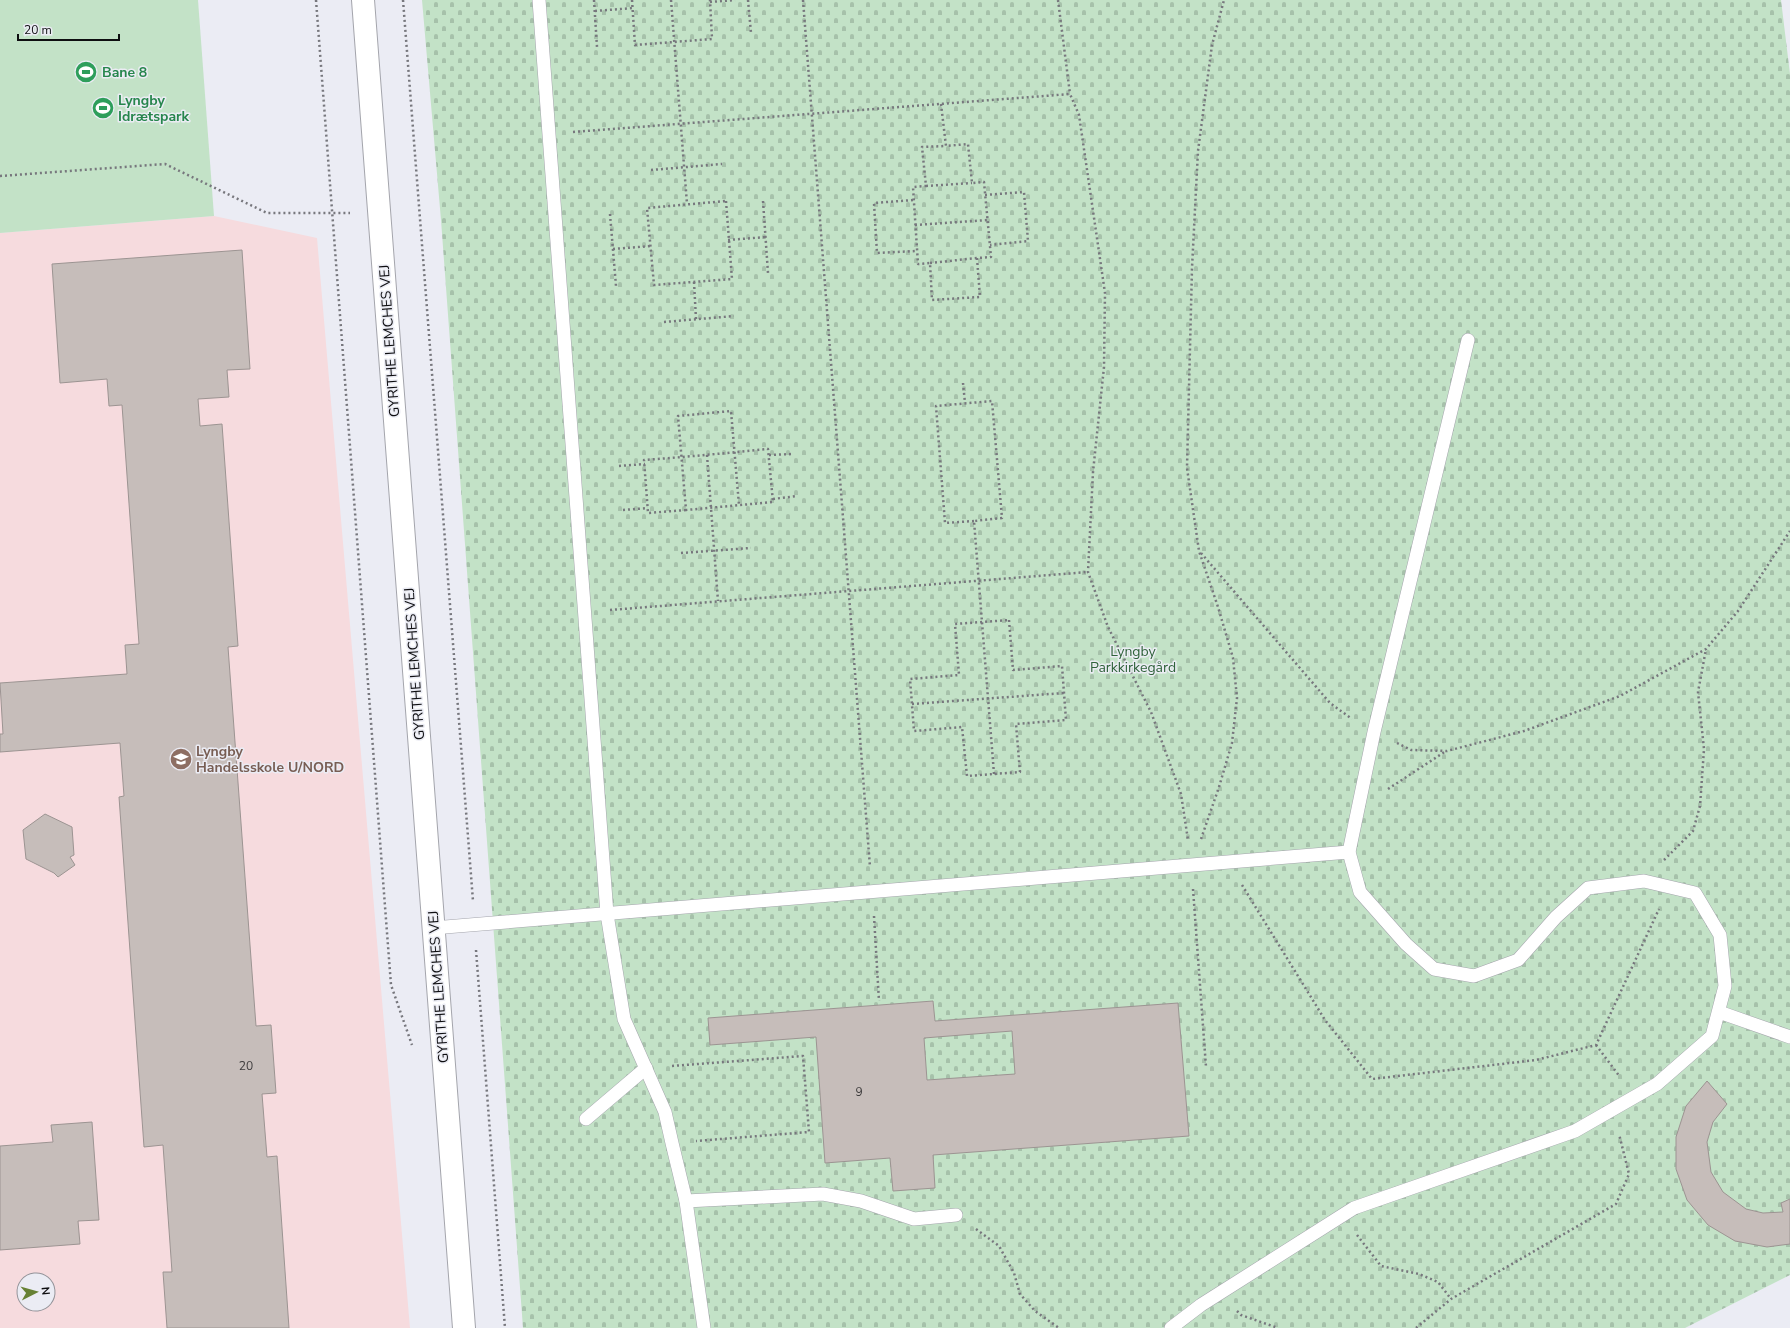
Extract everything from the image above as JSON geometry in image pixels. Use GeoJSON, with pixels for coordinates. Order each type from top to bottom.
{"type":"FeatureCollection","features":[{"type":"Feature","properties":{"kind":"street","name":"GYRITHE LEMCHES VEJ"},"geometry":{"type":"LineString","coordinates":[[363,0],[464,1328]]}},
{"type":"Feature","properties":{"kind":"lane"},"geometry":{"type":"LineString","coordinates":[[539,0],[607,914],[624,1019],[665,1112],[686,1201],[704,1328]]}},
{"type":"Feature","properties":{"kind":"lane"},"geometry":{"type":"LineString","coordinates":[[1171,1328],[1221,1292],[1354,1208],[1575,1131],[1656,1084],[1712,1036],[1725,986],[1720,935],[1695,893],[1644,880],[1588,888],[1556,917],[1518,960],[1474,976],[1434,969],[1406,944],[1360,892],[1349,852],[1357,809],[1468,340]]}},
{"type":"Feature","properties":{"kind":"lane"},"geometry":{"type":"LineString","coordinates":[[433,928],[1349,852]]}},
{"type":"Feature","properties":{"kind":"lane"},"geometry":{"type":"LineString","coordinates":[[1719,1012],[1790,1038]]}},
{"type":"Feature","properties":{"kind":"lane"},"geometry":{"type":"LineString","coordinates":[[586,1119],[646,1068]]}},
{"type":"Feature","properties":{"kind":"lane"},"geometry":{"type":"LineString","coordinates":[[686,1201],[823,1194],[861,1201],[914,1219],[956,1215]]}},
{"type":"Feature","properties":{"kind":"path"},"geometry":{"type":"LineString","coordinates":[[316,0],[391,985],[412,1045],[412,1053]]}},
{"type":"Feature","properties":{"kind":"path"},"geometry":{"type":"LineString","coordinates":[[403,0],[505,1328]]}},
{"type":"Feature","properties":{"kind":"path"},"geometry":{"type":"LineString","coordinates":[[594,0],[597,46]]}},
{"type":"Feature","properties":{"kind":"path"},"geometry":{"type":"LineString","coordinates":[[632,0],[635,45],[712,39],[710,1],[734,0]]}},
{"type":"Feature","properties":{"kind":"path"},"geometry":{"type":"LineString","coordinates":[[671,0],[687,204]]}},
{"type":"Feature","properties":{"kind":"path"},"geometry":{"type":"LineString","coordinates":[[748,0],[751,33]]}},
{"type":"Feature","properties":{"kind":"path"},"geometry":{"type":"LineString","coordinates":[[803,0],[872,892],[879,1001]]}},
{"type":"Feature","properties":{"kind":"path"},"geometry":{"type":"LineString","coordinates":[[1058,0],[1070,94],[1079,115],[1105,293],[1104,367],[1093,472],[1088,572],[1108,627],[1151,712],[1181,794],[1191,866],[1206,1067]]}},
{"type":"Feature","properties":{"kind":"path"},"geometry":{"type":"LineString","coordinates":[[1191,866],[1219,787],[1230,750],[1237,698],[1233,658],[1199,551],[1187,468],[1192,268],[1198,151],[1212,45],[1224,0]]}},
{"type":"Feature","properties":{"kind":"path"},"geometry":{"type":"LineString","coordinates":[[595,11],[633,8]]}},
{"type":"Feature","properties":{"kind":"path"},"geometry":{"type":"LineString","coordinates":[[549,134],[1070,94]]}},
{"type":"Feature","properties":{"kind":"path"},"geometry":{"type":"LineString","coordinates":[[941,104],[946,146]]}},
{"type":"Feature","properties":{"kind":"path"},"geometry":{"type":"LineString","coordinates":[[926,186],[922,147],[968,144],[972,183]]}},
{"type":"Feature","properties":{"kind":"path"},"geometry":{"type":"LineString","coordinates":[[0,176],[165,164],[267,213],[379,213]]}},
{"type":"Feature","properties":{"kind":"path"},"geometry":{"type":"LineString","coordinates":[[651,170],[722,164]]}},
{"type":"Feature","properties":{"kind":"path"},"geometry":{"type":"LineString","coordinates":[[984,182],[992,257],[918,264],[913,188],[972,183],[984,182]]}},
{"type":"Feature","properties":{"kind":"path"},"geometry":{"type":"LineString","coordinates":[[986,195],[1024,192],[1028,241],[990,245]]}},
{"type":"Feature","properties":{"kind":"path"},"geometry":{"type":"LineString","coordinates":[[913,200],[874,203],[875,225],[878,253],[917,251]]}},
{"type":"Feature","properties":{"kind":"path"},"geometry":{"type":"LineString","coordinates":[[726,201],[732,279],[654,285],[647,208],[687,204],[726,201]]}},
{"type":"Feature","properties":{"kind":"path"},"geometry":{"type":"LineString","coordinates":[[763,201],[768,273]]}},
{"type":"Feature","properties":{"kind":"path"},"geometry":{"type":"LineString","coordinates":[[610,214],[616,286]]}},
{"type":"Feature","properties":{"kind":"path"},"geometry":{"type":"LineString","coordinates":[[915,225],[988,220]]}},
{"type":"Feature","properties":{"kind":"path"},"geometry":{"type":"LineString","coordinates":[[728,240],[766,237]]}},
{"type":"Feature","properties":{"kind":"path"},"geometry":{"type":"LineString","coordinates":[[613,249],[651,246]]}},
{"type":"Feature","properties":{"kind":"path"},"geometry":{"type":"LineString","coordinates":[[930,262],[932,300],[980,296],[977,258]]}},
{"type":"Feature","properties":{"kind":"path"},"geometry":{"type":"LineString","coordinates":[[694,282],[696,319]]}},
{"type":"Feature","properties":{"kind":"path"},"geometry":{"type":"LineString","coordinates":[[664,322],[734,316]]}},
{"type":"Feature","properties":{"kind":"path"},"geometry":{"type":"LineString","coordinates":[[963,383],[965,403]]}},
{"type":"Feature","properties":{"kind":"path"},"geometry":{"type":"LineString","coordinates":[[992,401],[1002,518],[974,521],[945,523],[936,406],[992,401]]}},
{"type":"Feature","properties":{"kind":"path"},"geometry":{"type":"LineString","coordinates":[[686,510],[678,416],[731,411],[739,505]]}},
{"type":"Feature","properties":{"kind":"path"},"geometry":{"type":"LineString","coordinates":[[768,449],[773,502],[648,513],[644,460],[734,452],[768,449]]}},
{"type":"Feature","properties":{"kind":"path"},"geometry":{"type":"LineString","coordinates":[[707,454],[718,601]]}},
{"type":"Feature","properties":{"kind":"path"},"geometry":{"type":"LineString","coordinates":[[769,455],[793,454]]}},
{"type":"Feature","properties":{"kind":"path"},"geometry":{"type":"LineString","coordinates":[[619,466],[645,464]]}},
{"type":"Feature","properties":{"kind":"path"},"geometry":{"type":"LineString","coordinates":[[773,498],[797,496]]}},
{"type":"Feature","properties":{"kind":"path"},"geometry":{"type":"LineString","coordinates":[[623,510],[648,508]]}},
{"type":"Feature","properties":{"kind":"path"},"geometry":{"type":"LineString","coordinates":[[974,521],[994,774]]}},
{"type":"Feature","properties":{"kind":"path"},"geometry":{"type":"LineString","coordinates":[[1199,551],[1330,703],[1374,732],[1411,750],[1447,751],[1524,731],[1620,696],[1706,649],[1738,611],[1790,531]]}},
{"type":"Feature","properties":{"kind":"path"},"geometry":{"type":"LineString","coordinates":[[681,553],[750,548]]}},
{"type":"Feature","properties":{"kind":"path"},"geometry":{"type":"LineString","coordinates":[[585,612],[1088,572]]}},
{"type":"Feature","properties":{"kind":"path"},"geometry":{"type":"LineString","coordinates":[[1009,620],[1013,670],[1062,666],[1064,692],[1066,720],[1016,724],[1020,772],[966,776],[962,727],[914,731],[910,679],[959,675],[955,624],[1009,620]]}},
{"type":"Feature","properties":{"kind":"path"},"geometry":{"type":"LineString","coordinates":[[1644,880],[1694,830],[1700,806],[1704,749],[1698,692],[1706,649]]}},
{"type":"Feature","properties":{"kind":"path"},"geometry":{"type":"LineString","coordinates":[[912,704],[1064,692]]}},
{"type":"Feature","properties":{"kind":"path"},"geometry":{"type":"LineString","coordinates":[[1357,809],[1447,751]]}},
{"type":"Feature","properties":{"kind":"path"},"geometry":{"type":"LineString","coordinates":[[1228,863],[1325,1020],[1372,1079],[1536,1060],[1596,1045]]}},
{"type":"Feature","properties":{"kind":"path"},"geometry":{"type":"LineString","coordinates":[[1596,1045],[1670,887]]}},
{"type":"Feature","properties":{"kind":"path"},"geometry":{"type":"LineString","coordinates":[[1596,1045],[1634,1097]]}},
{"type":"Feature","properties":{"kind":"path"},"geometry":{"type":"LineString","coordinates":[[646,1068],[803,1056],[809,1132],[672,1143]]}},
{"type":"Feature","properties":{"kind":"path"},"geometry":{"type":"LineString","coordinates":[[1416,1328],[1451,1299],[1616,1204],[1629,1174],[1613,1109]]}},
{"type":"Feature","properties":{"kind":"path"},"geometry":{"type":"LineString","coordinates":[[956,1215],[999,1246],[1014,1273],[1020,1294],[1035,1311],[1059,1328]]}},
{"type":"Feature","properties":{"kind":"path"},"geometry":{"type":"LineString","coordinates":[[1342,1216],[1381,1266],[1419,1274],[1438,1282],[1451,1299]]}},
{"type":"Feature","properties":{"kind":"path"},"geometry":{"type":"LineString","coordinates":[[1221,1292],[1241,1315],[1278,1328]]}},
{"type":"Feature","properties":{"kind":"shaded area","name":"Lyngby Handelsskole U/NORD"},"geometry":{"type":"Polygon","coordinates":[[[214,216],[317,238],[410,1328],[0,1328],[0,233],[214,216]]]}},
{"type":"Feature","properties":{"kind":"green space","name":"Lyngby Idrætspark"},"geometry":{"type":"Polygon","coordinates":[[[0,0],[198,0],[214,216],[0,233],[0,0]]]}},
{"type":"Feature","properties":{"kind":"green space","name":"Lyngby Parkkirkegård"},"geometry":{"type":"Polygon","coordinates":[[[422,0],[1781,0],[1790,74],[1790,1275],[1685,1328],[523,1328],[441,220],[422,0]]]}},
{"type":"Feature","properties":{"kind":"building"},"geometry":{"type":"Polygon","coordinates":[[[242,250],[250,369],[227,370],[229,397],[198,399],[200,426],[222,424],[238,646],[228,647],[256,1026],[271,1025],[276,1093],[262,1094],[267,1157],[277,1156],[289,1328],[167,1328],[163,1272],[172,1272],[163,1145],[144,1147],[119,797],[124,796],[120,743],[0,752],[0,734],[3,734],[0,683],[127,674],[125,645],[139,644],[122,405],[109,406],[107,379],[60,383],[52,264],[242,250]]]}},
{"type":"Feature","properties":{"kind":"building"},"geometry":{"type":"Polygon","coordinates":[[[45,814],[72,827],[74,855],[70,857],[75,865],[58,877],[54,873],[26,859],[23,830],[45,814]]]}},
{"type":"Feature","properties":{"kind":"building"},"geometry":{"type":"Polygon","coordinates":[[[933,1001],[935,1021],[1178,1003],[1189,1136],[933,1155],[935,1188],[893,1191],[890,1158],[825,1163],[816,1037],[710,1045],[708,1018],[933,1001]],[[1012,1031],[924,1038],[927,1080],[1015,1074],[1012,1031]]]}},
{"type":"Feature","properties":{"kind":"building"},"geometry":{"type":"Polygon","coordinates":[[[1707,1081],[1727,1104],[1713,1122],[1707,1142],[1711,1172],[1723,1192],[1746,1209],[1763,1213],[1783,1212],[1781,1203],[1790,1199],[1790,1244],[1767,1247],[1735,1241],[1708,1225],[1687,1200],[1676,1169],[1676,1137],[1686,1106],[1707,1081]]]}},
{"type":"Feature","properties":{"kind":"building"},"geometry":{"type":"Polygon","coordinates":[[[92,1122],[99,1220],[78,1221],[80,1244],[0,1250],[0,1146],[53,1142],[51,1125],[92,1122]]]}},
{"type":"Feature","properties":{"kind":"place","name":"Bane 8"},"geometry":{"type":"Point","coordinates":[86,72]}},
{"type":"Feature","properties":{"kind":"place","name":"Lyngby Idrætspark"},"geometry":{"type":"Point","coordinates":[103,108]}},
{"type":"Feature","properties":{"kind":"place","name":"Lyngby Handelsskole U/NORD"},"geometry":{"type":"Point","coordinates":[181,759]}}]}
